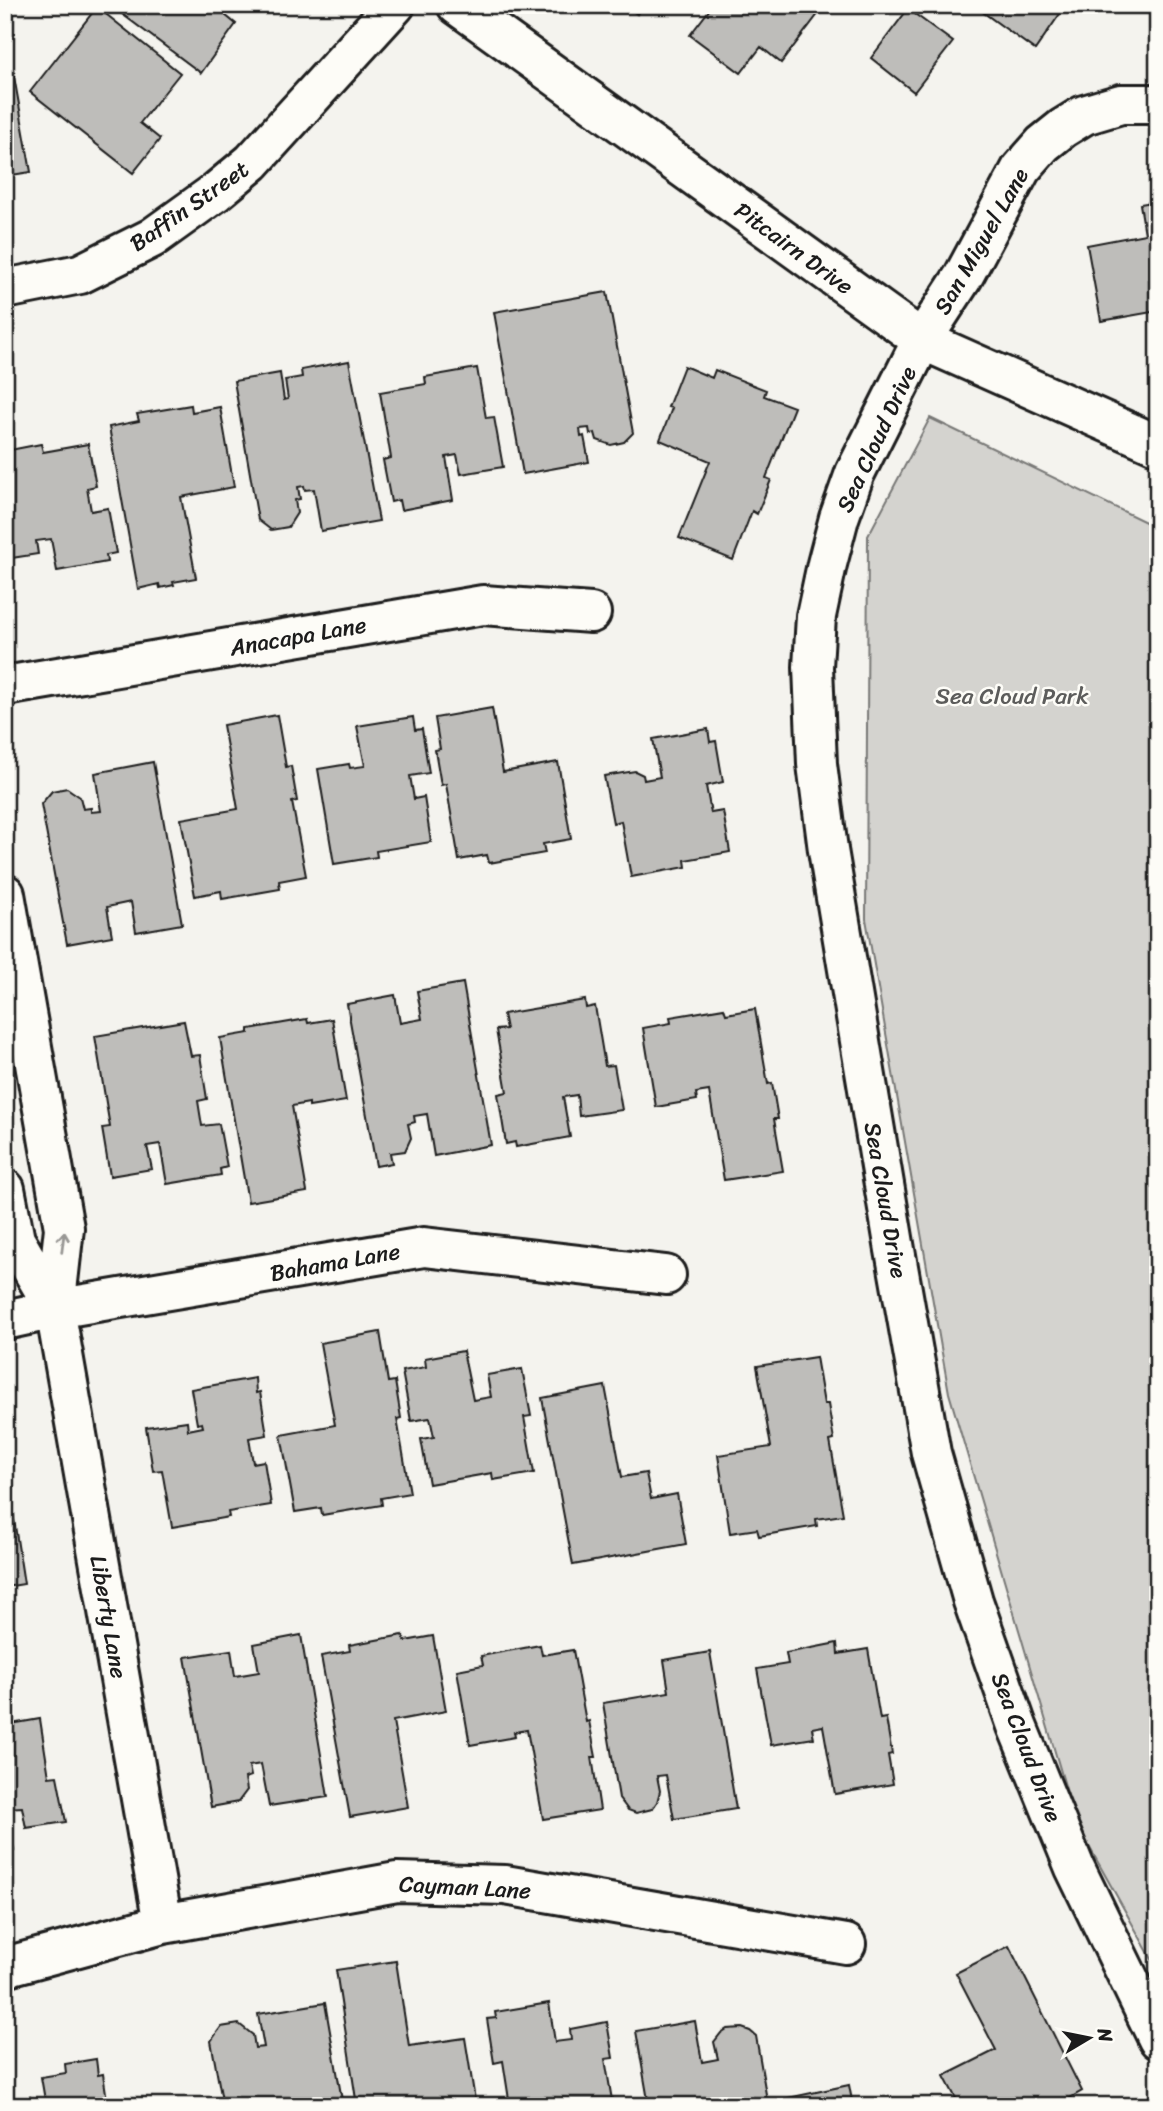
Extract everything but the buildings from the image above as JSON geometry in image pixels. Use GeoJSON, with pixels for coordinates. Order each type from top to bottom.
{"type":"FeatureCollection","features":[{"type":"Feature","properties":{"kind":"street","name":"Baffin Street"},"geometry":{"type":"LineString","coordinates":[[5,289],[80,274],[152,237],[216,192],[252,162],[395,5]]}},
{"type":"Feature","properties":{"kind":"street","name":"Pitcairn Drive"},"geometry":{"type":"LineString","coordinates":[[457,5],[922,340],[1158,445]]}},
{"type":"Feature","properties":{"kind":"street","name":"San Miguel Lane"},"geometry":{"type":"LineString","coordinates":[[922,340],[963,278],[1021,169],[1043,144],[1084,115],[1109,106],[1158,104]]}},
{"type":"Feature","properties":{"kind":"street","name":"Sea Cloud Drive"},"geometry":{"type":"LineString","coordinates":[[922,340],[855,473],[839,518],[816,616],[814,716],[828,850],[931,1453],[973,1601],[1017,1726],[1074,1868],[1158,2039]]}},
{"type":"Feature","properties":{"kind":"street","name":"Anacapa Lane"},"geometry":{"type":"LineString","coordinates":[[5,686],[483,605],[591,612]]}},
{"type":"Feature","properties":{"kind":"street","name":"Liberty Lane"},"geometry":{"type":"LineString","coordinates":[[5,894],[64,1228],[55,1310],[163,1924]]}},
{"type":"Feature","properties":{"kind":"street","name":"Liberty Lane"},"geometry":{"type":"LineString","coordinates":[[5,1188],[15,1240],[55,1310]]}},
{"type":"Feature","properties":{"kind":"street","name":"Bahama Lane"},"geometry":{"type":"LineString","coordinates":[[5,1320],[424,1247],[666,1275]]}},
{"type":"Feature","properties":{"kind":"street","name":"Cayman Lane"},"geometry":{"type":"LineString","coordinates":[[5,1967],[163,1924],[397,1882],[505,1885],[846,1944]]}},
{"type":"Feature","properties":{"kind":"green space","name":"Sea Cloud Park"},"geometry":{"type":"Polygon","coordinates":[[[930,418],[1158,528],[1158,1970],[1076,1823],[949,1393],[866,919],[868,536],[930,418]]]}}]}
